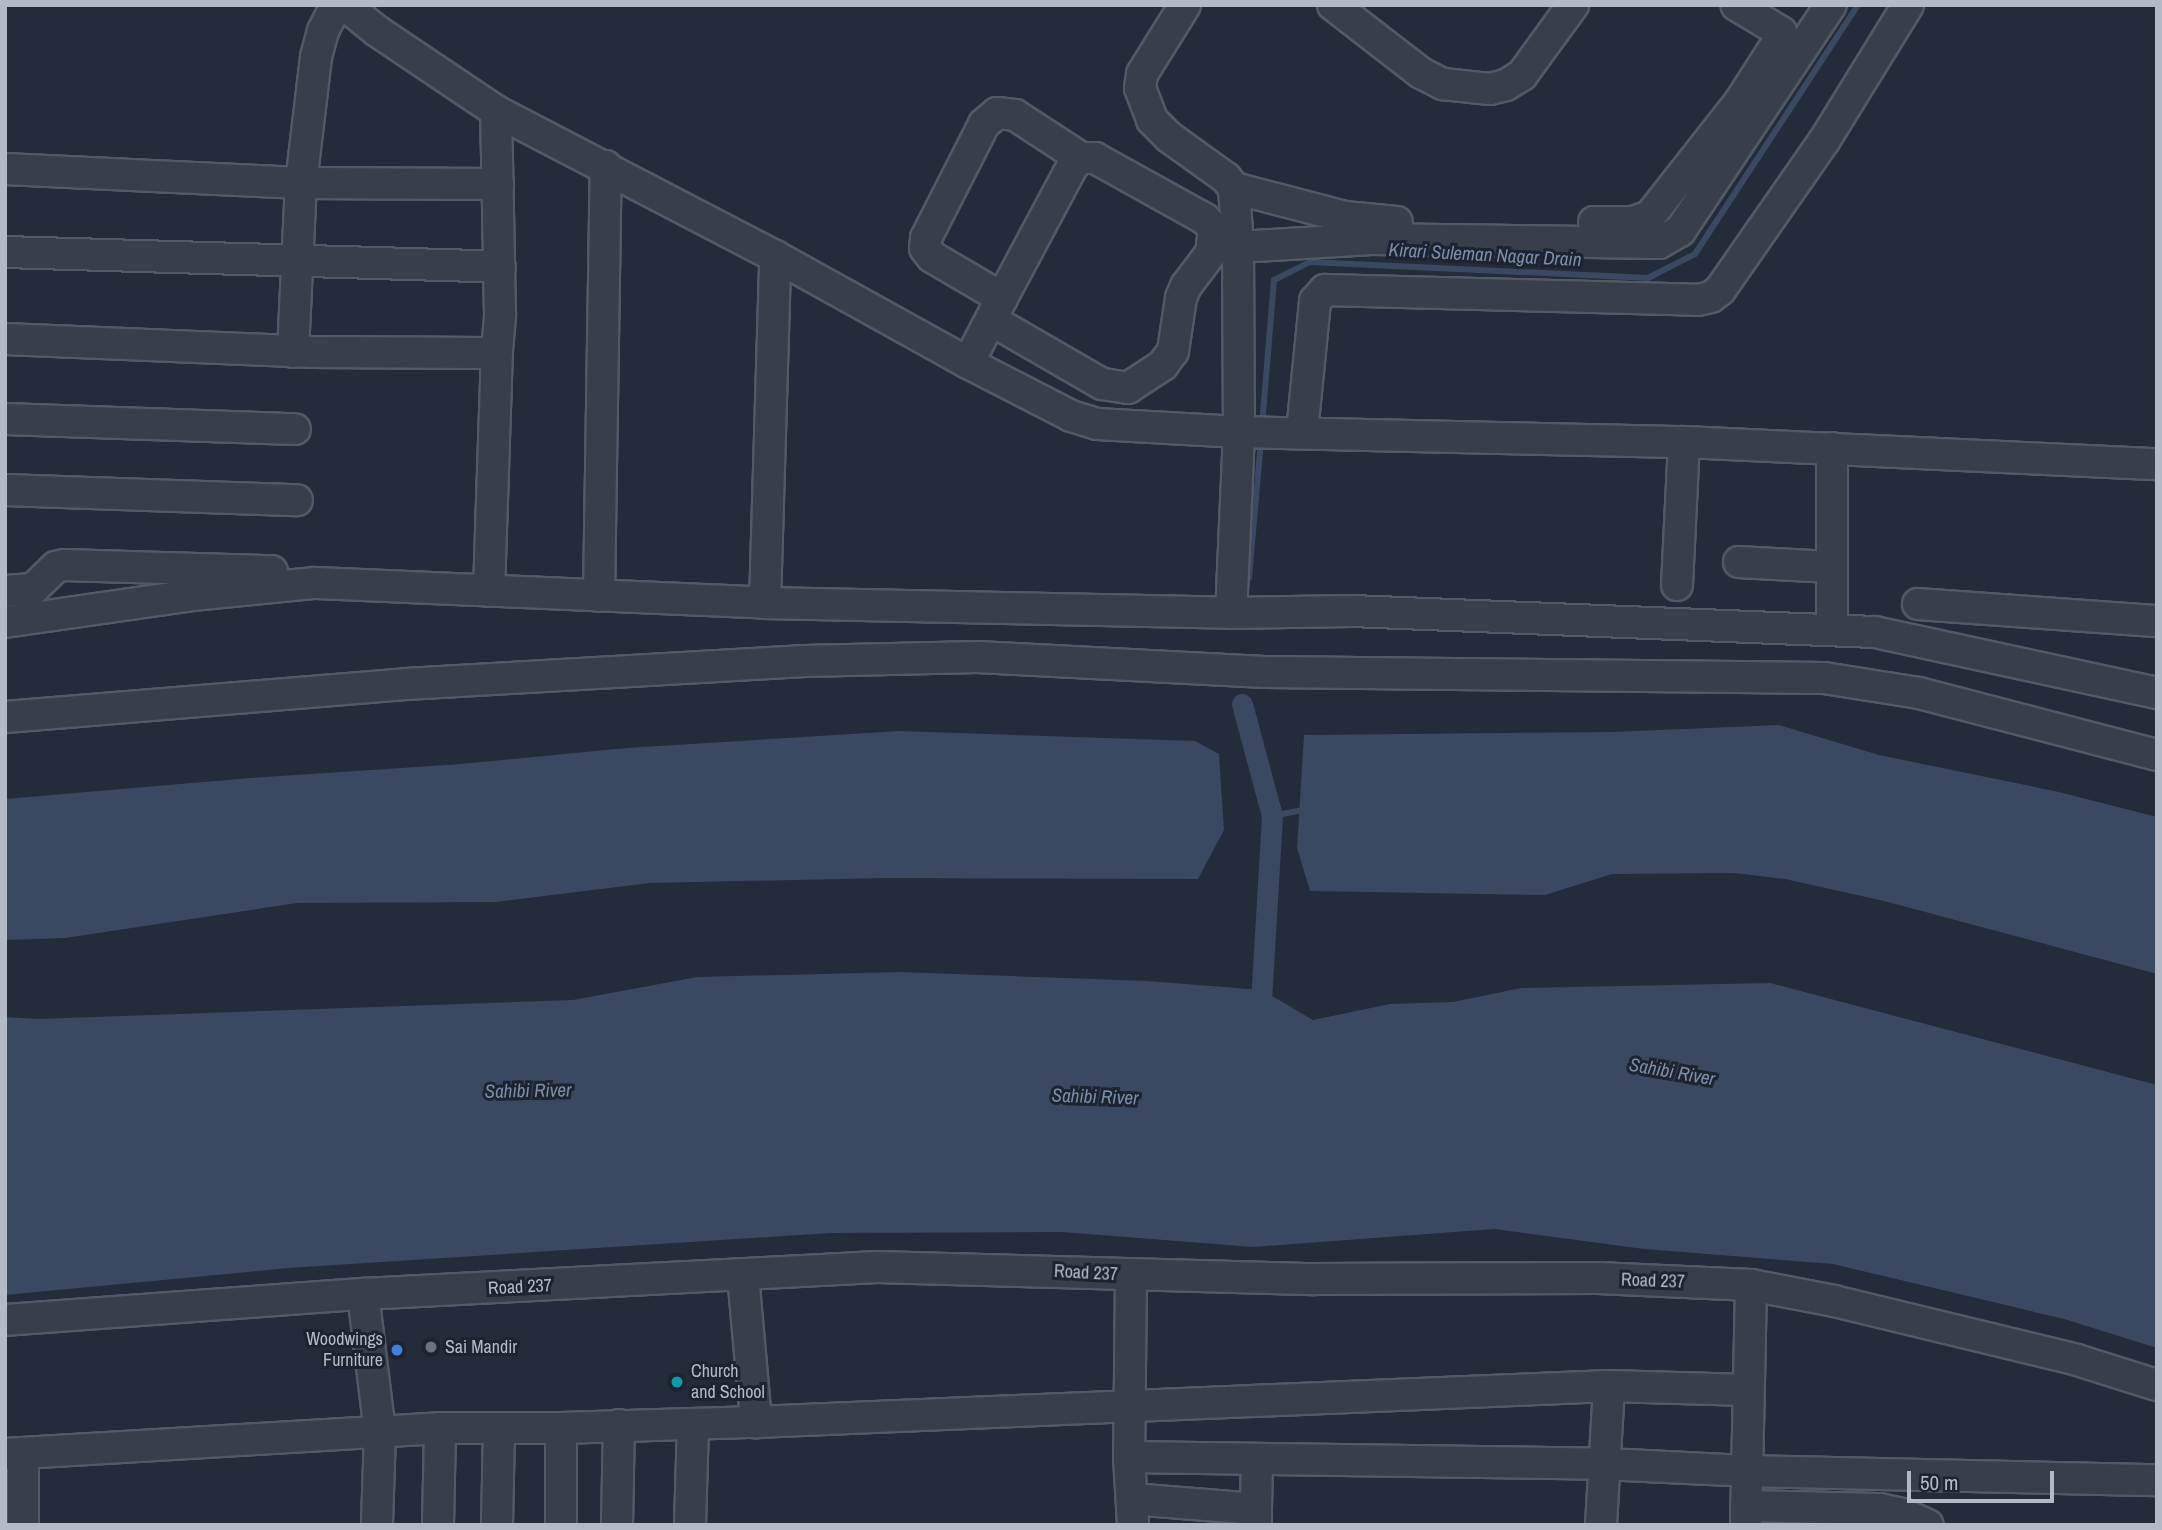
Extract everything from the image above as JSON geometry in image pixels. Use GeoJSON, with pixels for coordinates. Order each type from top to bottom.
{"type":"FeatureCollection","features":[{"type":"Feature","properties":{"kind":"street"},"geometry":{"type":"LineString","coordinates":[[293,352],[302,183],[318,47],[336,5]]}},
{"type":"Feature","properties":{"kind":"street"},"geometry":{"type":"LineString","coordinates":[[345,5],[387,38],[496,111],[775,256],[968,363],[1072,416],[1097,424],[1248,432],[1684,442],[2157,464]]}},
{"type":"Feature","properties":{"kind":"street"},"geometry":{"type":"LineString","coordinates":[[1185,5],[1142,75],[1142,99],[1152,120],[1169,137],[1226,178],[1234,188],[1248,432],[1231,613]]}},
{"type":"Feature","properties":{"kind":"street"},"geometry":{"type":"LineString","coordinates":[[1333,5],[1421,73],[1443,84],[1490,89],[1506,85],[1522,75],[1573,5]]}},
{"type":"Feature","properties":{"kind":"street"},"geometry":{"type":"LineString","coordinates":[[1234,188],[1345,217],[1385,222],[1619,223],[1650,216],[1739,103],[1780,39],[1781,32],[1777,28],[1737,5]]}},
{"type":"Feature","properties":{"kind":"street"},"geometry":{"type":"LineString","coordinates":[[1238,247],[1372,239],[1659,243],[1680,231],[1831,5]]}},
{"type":"Feature","properties":{"kind":"street"},"geometry":{"type":"LineString","coordinates":[[1295,432],[1315,301],[1325,290],[1338,288],[1698,300],[1711,297],[1720,290],[1824,141],[1909,5]]}},
{"type":"Feature","properties":{"kind":"street"},"geometry":{"type":"LineString","coordinates":[[489,591],[497,351],[500,341],[496,111]]}},
{"type":"Feature","properties":{"kind":"street"},"geometry":{"type":"LineString","coordinates":[[997,113],[1015,115],[1082,158],[1095,158],[1205,219],[1214,229],[1213,248],[1186,286],[1181,298],[1175,342],[1168,359],[1131,386],[1114,388],[996,309],[932,257],[925,248],[926,238],[984,124],[997,113]]}},
{"type":"Feature","properties":{"kind":"street"},"geometry":{"type":"LineString","coordinates":[[968,363],[1073,165],[1082,158]]}},
{"type":"Feature","properties":{"kind":"street"},"geometry":{"type":"LineString","coordinates":[[599,596],[606,166]]}},
{"type":"Feature","properties":{"kind":"street"},"geometry":{"type":"LineString","coordinates":[[5,169],[302,183],[498,184]]}},
{"type":"Feature","properties":{"kind":"street"},"geometry":{"type":"LineString","coordinates":[[5,252],[500,267]]}},
{"type":"Feature","properties":{"kind":"street"},"geometry":{"type":"LineString","coordinates":[[765,603],[775,256]]}},
{"type":"Feature","properties":{"kind":"street"},"geometry":{"type":"LineString","coordinates":[[5,339],[293,352],[485,354],[497,351]]}},
{"type":"Feature","properties":{"kind":"street"},"geometry":{"type":"LineString","coordinates":[[5,419],[295,429]]}},
{"type":"Feature","properties":{"kind":"street"},"geometry":{"type":"LineString","coordinates":[[1677,585],[1684,442]]}},
{"type":"Feature","properties":{"kind":"street"},"geometry":{"type":"LineString","coordinates":[[1832,448],[1832,629]]}},
{"type":"Feature","properties":{"kind":"street"},"geometry":{"type":"LineString","coordinates":[[5,489],[297,500]]}},
{"type":"Feature","properties":{"kind":"street"},"geometry":{"type":"LineString","coordinates":[[1739,562],[1830,567]]}},
{"type":"Feature","properties":{"kind":"street"},"geometry":{"type":"LineString","coordinates":[[5,591],[33,589],[56,567],[64,565],[294,571],[315,583]]}},
{"type":"Feature","properties":{"kind":"street"},"geometry":{"type":"LineString","coordinates":[[5,622],[192,595],[315,583],[765,603],[1231,613],[1352,611],[1832,629],[1904,636],[2157,693]]}},
{"type":"Feature","properties":{"kind":"street"},"geometry":{"type":"LineString","coordinates":[[1918,604],[2157,621]]}},
{"type":"Feature","properties":{"kind":"street"},"geometry":{"type":"LineString","coordinates":[[5,717],[406,684],[804,660],[978,657],[1265,673],[1824,678],[1919,693],[2157,755]]}},
{"type":"Feature","properties":{"kind":"street","name":"Road 237"},"geometry":{"type":"LineString","coordinates":[[5,1320],[363,1294],[877,1267],[1131,1275],[1598,1278],[1751,1285],[1952,1328],[2077,1360],[2157,1385]]}},
{"type":"Feature","properties":{"kind":"street"},"geometry":{"type":"LineString","coordinates":[[743,1275],[756,1422]]}},
{"type":"Feature","properties":{"kind":"street"},"geometry":{"type":"LineString","coordinates":[[1131,1275],[1129,1457],[1133,1512],[1256,1517],[1257,1459]]}},
{"type":"Feature","properties":{"kind":"street"},"geometry":{"type":"LineString","coordinates":[[1751,1285],[1746,1516],[1879,1509],[1903,1514],[1928,1525]]}},
{"type":"Feature","properties":{"kind":"street"},"geometry":{"type":"LineString","coordinates":[[363,1294],[380,1433],[377,1525]]}},
{"type":"Feature","properties":{"kind":"street"},"geometry":{"type":"LineString","coordinates":[[23,1525],[14,1454],[440,1428],[561,1428],[756,1422],[1609,1386],[1748,1390]]}},
{"type":"Feature","properties":{"kind":"street"},"geometry":{"type":"LineString","coordinates":[[1601,1525],[1609,1386]]}},
{"type":"Feature","properties":{"kind":"street"},"geometry":{"type":"LineString","coordinates":[[690,1525],[692,1424]]}},
{"type":"Feature","properties":{"kind":"street"},"geometry":{"type":"LineString","coordinates":[[618,1525],[620,1425]]}},
{"type":"Feature","properties":{"kind":"street"},"geometry":{"type":"LineString","coordinates":[[438,1525],[440,1428]]}},
{"type":"Feature","properties":{"kind":"street"},"geometry":{"type":"LineString","coordinates":[[497,1525],[499,1428]]}},
{"type":"Feature","properties":{"kind":"street"},"geometry":{"type":"LineString","coordinates":[[561,1428],[561,1525]]}},
{"type":"Feature","properties":{"kind":"street"},"geometry":{"type":"LineString","coordinates":[[1129,1457],[1605,1464],[1746,1471],[2157,1480]]}},
{"type":"Feature","properties":{"kind":"water"},"geometry":{"type":"Polygon","coordinates":[[[1779,725],[1879,755],[2059,792],[2157,817],[2157,974],[1884,901],[1785,879],[1734,873],[1612,874],[1545,895],[1310,891],[1297,848],[1304,735],[1612,732],[1779,725]]]}},
{"type":"Feature","properties":{"kind":"water"},"geometry":{"type":"Polygon","coordinates":[[[899,731],[1195,741],[1219,754],[1224,830],[1198,879],[886,878],[650,883],[496,902],[297,903],[65,938],[5,940],[5,799],[250,778],[461,764],[626,748],[899,731]]]}},
{"type":"Feature","properties":{"kind":"water","name":"Sahibi River"},"geometry":{"type":"Polygon","coordinates":[[[900,972],[1147,981],[1262,990],[1313,1020],[1390,1004],[1453,1002],[1521,988],[1770,983],[2157,1085],[2157,1348],[2064,1319],[1833,1264],[1644,1249],[1495,1229],[1253,1247],[1062,1232],[831,1233],[289,1268],[5,1295],[5,1017],[38,1019],[573,1000],[697,977],[900,972]]]}},
{"type":"Feature","properties":{"kind":"waterway","name":"Kirari Suleman Nagar Drain"},"geometry":{"type":"LineString","coordinates":[[1262,426],[1274,280],[1310,262],[1648,278],[1695,254],[1858,5]]}},
{"type":"Feature","properties":{"kind":"waterway","name":"Kirari Suleman Nagar Drain"},"geometry":{"type":"LineString","coordinates":[[1249,578],[1261,440]]}},
{"type":"Feature","properties":{"kind":"waterway"},"geometry":{"type":"LineString","coordinates":[[1242,704],[1272,816],[1260,1016]]}},
{"type":"Feature","properties":{"kind":"waterway"},"geometry":{"type":"LineString","coordinates":[[1272,816],[1308,809]]}},
{"type":"Feature","properties":{"kind":"place","name":"Sai Mandir"},"geometry":{"type":"Point","coordinates":[431,1347]}},
{"type":"Feature","properties":{"kind":"place","name":"Woodwings Furniture"},"geometry":{"type":"Point","coordinates":[397,1350]}},
{"type":"Feature","properties":{"kind":"place","name":"Church and School"},"geometry":{"type":"Point","coordinates":[677,1382]}}]}
